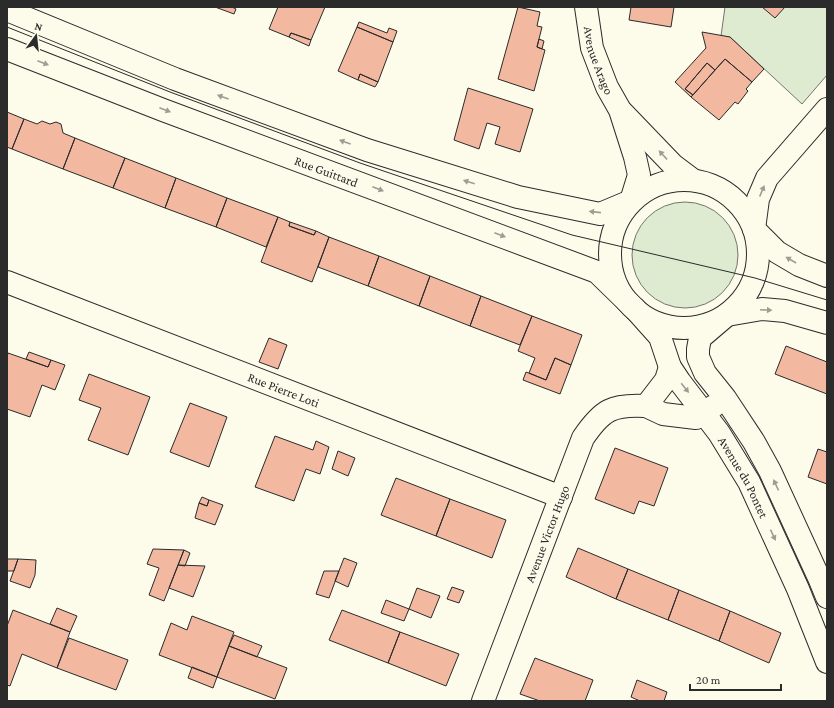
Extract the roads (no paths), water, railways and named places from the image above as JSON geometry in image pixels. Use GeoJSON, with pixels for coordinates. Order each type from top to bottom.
{"type":"FeatureCollection","features":[{"type":"Feature","properties":{"kind":"street","name":"Avenue Arago"},"geometry":{"type":"LineString","coordinates":[[586,7],[592,48],[607,87],[620,110],[639,175],[631,201]]}},
{"type":"Feature","properties":{"kind":"street"},"geometry":{"type":"LineString","coordinates":[[7,10],[175,79],[359,147],[510,195],[600,214],[631,201],[649,188],[670,181],[693,180],[713,185],[730,196],[745,211],[754,229],[777,252],[799,265],[827,276]]}},
{"type":"Feature","properties":{"kind":"street","name":"Rue Guittard"},"geometry":{"type":"LineString","coordinates":[[7,49],[163,110],[355,180],[597,272],[635,309]]}},
{"type":"Feature","properties":{"kind":"street"},"geometry":{"type":"LineString","coordinates":[[754,229],[758,199],[767,178],[827,109]]}},
{"type":"Feature","properties":{"kind":"street","name":"Avenue Arago"},"geometry":{"type":"LineString","coordinates":[[620,110],[673,164],[693,180]]}},
{"type":"Feature","properties":{"kind":"street"},"geometry":{"type":"LineString","coordinates":[[631,201],[617,221],[610,245],[611,269],[620,291],[635,309],[656,322],[680,328],[705,325],[727,315],[762,309],[785,311],[827,323]]}},
{"type":"Feature","properties":{"kind":"street","name":"Avenue du Pontet"},"geometry":{"type":"LineString","coordinates":[[754,229],[759,253],[755,278],[744,298],[700,338],[698,357],[705,372],[725,398],[754,442],[770,471],[825,584]]}},
{"type":"Feature","properties":{"kind":"street","name":"Rue Pierre Loti"},"geometry":{"type":"LineString","coordinates":[[7,282],[561,497]]}},
{"type":"Feature","properties":{"kind":"street","name":"Avenue du Pontet"},"geometry":{"type":"LineString","coordinates":[[635,309],[660,337],[670,367],[704,412],[749,482],[798,589],[827,662]]}},
{"type":"Feature","properties":{"kind":"street"},"geometry":{"type":"LineString","coordinates":[[646,406],[666,380],[670,367]]}},
{"type":"Feature","properties":{"kind":"street","name":"Avenue Victor Hugo"},"geometry":{"type":"LineString","coordinates":[[483,701],[583,438],[595,421],[607,412],[620,407],[646,406],[663,414],[696,418],[725,398]]}},
{"type":"Feature","properties":{"kind":"street"},"geometry":{"type":"LineString","coordinates":[[798,589],[825,584]]}},
{"type":"Feature","properties":{"kind":"tram line"},"geometry":{"type":"LineString","coordinates":[[7,27],[170,92],[360,163],[572,235],[755,278],[827,300]]}}]}
